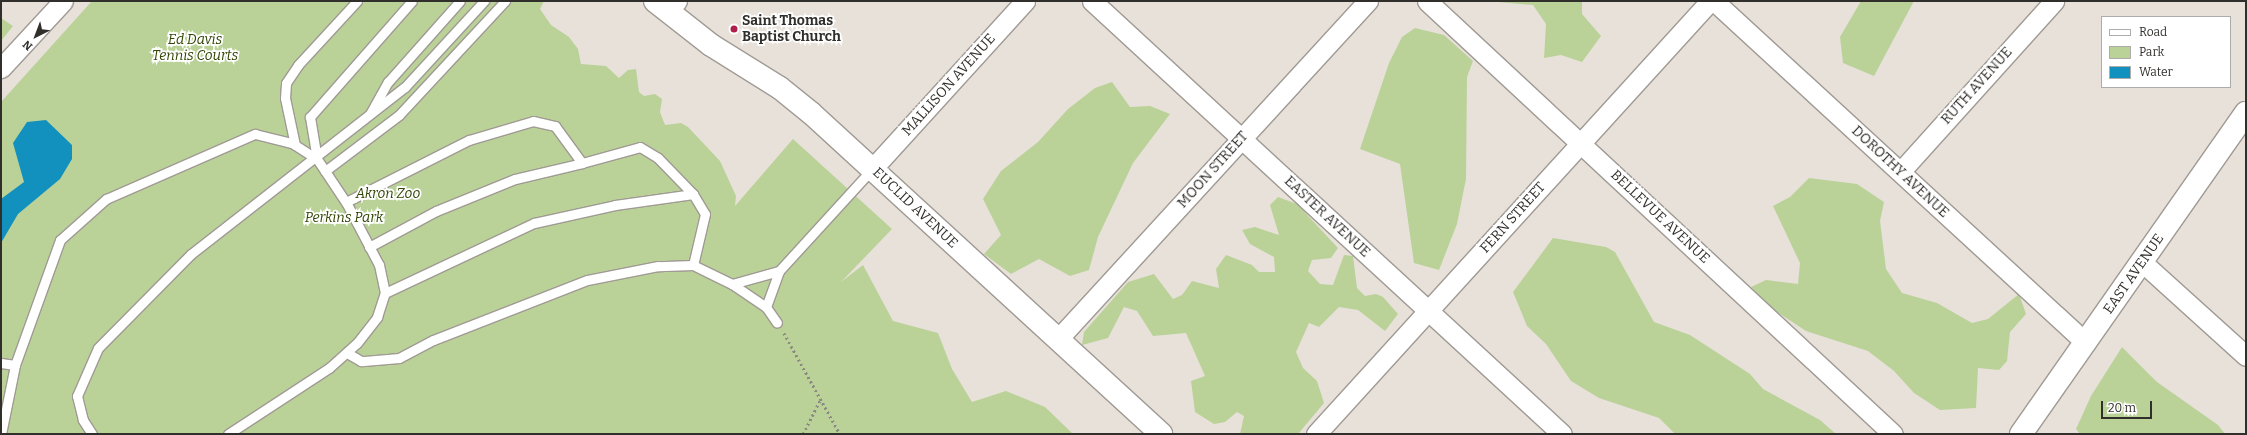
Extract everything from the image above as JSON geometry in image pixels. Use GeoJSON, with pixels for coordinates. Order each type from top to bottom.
{"type":"FeatureCollection","features":[{"type":"Feature","properties":{"kind":"street"},"geometry":{"type":"LineString","coordinates":[[1,68],[63,1]]}},
{"type":"Feature","properties":{"kind":"street","name":"MALLISON AVENUE"},"geometry":{"type":"LineString","coordinates":[[873,168],[1024,1]]}},
{"type":"Feature","properties":{"kind":"street","name":"EASTER AVENUE"},"geometry":{"type":"LineString","coordinates":[[1092,1],[1562,434]]}},
{"type":"Feature","properties":{"kind":"street","name":"MOON STREET"},"geometry":{"type":"LineString","coordinates":[[1058,339],[1240,138],[1368,1]]}},
{"type":"Feature","properties":{"kind":"street","name":"BELLEVUE AVENUE"},"geometry":{"type":"LineString","coordinates":[[1427,1],[1893,434]]}},
{"type":"Feature","properties":{"kind":"street","name":"FERN STREET"},"geometry":{"type":"LineString","coordinates":[[1316,434],[1710,1]]}},
{"type":"Feature","properties":{"kind":"street","name":"DOROTHY AVENUE"},"geometry":{"type":"LineString","coordinates":[[1714,1],[1901,171],[2086,343]]}},
{"type":"Feature","properties":{"kind":"street","name":"RUTH AVENUE"},"geometry":{"type":"LineString","coordinates":[[1901,171],[2054,1]]}},
{"type":"Feature","properties":{"kind":"street","name":"EUCLID AVENUE"},"geometry":{"type":"LineString","coordinates":[[667,5],[711,45],[780,88],[873,168],[1160,434]]}},
{"type":"Feature","properties":{"kind":"street","name":"EAST AVENUE"},"geometry":{"type":"LineString","coordinates":[[2021,434],[2246,114]]}},
{"type":"Feature","properties":{"kind":"street"},"geometry":{"type":"LineString","coordinates":[[2142,262],[2246,356]]}},
{"type":"Feature","properties":{"kind":"lane"},"geometry":{"type":"LineString","coordinates":[[295,145],[286,104],[286,83],[298,65],[357,1]]}},
{"type":"Feature","properties":{"kind":"lane"},"geometry":{"type":"LineString","coordinates":[[317,159],[311,113],[412,1]]}},
{"type":"Feature","properties":{"kind":"lane"},"geometry":{"type":"LineString","coordinates":[[367,119],[388,82],[460,1]]}},
{"type":"Feature","properties":{"kind":"lane"},"geometry":{"type":"LineString","coordinates":[[92,434],[83,420],[77,396],[98,348],[191,254],[317,159],[405,87],[484,1]]}},
{"type":"Feature","properties":{"kind":"lane"},"geometry":{"type":"LineString","coordinates":[[325,170],[399,115],[505,1]]}},
{"type":"Feature","properties":{"kind":"lane"},"geometry":{"type":"LineString","coordinates":[[346,202],[468,140],[533,120],[555,126],[582,163]]}},
{"type":"Feature","properties":{"kind":"lane"},"geometry":{"type":"LineString","coordinates":[[1,434],[15,365],[60,240],[106,199],[255,134],[295,145],[317,159],[346,202],[379,265],[385,293],[377,317],[347,352],[228,434]]}},
{"type":"Feature","properties":{"kind":"lane"},"geometry":{"type":"LineString","coordinates":[[369,247],[436,211],[515,180],[640,147],[658,158],[693,194],[705,214],[693,265]]}},
{"type":"Feature","properties":{"kind":"lane"},"geometry":{"type":"LineString","coordinates":[[766,307],[779,271],[873,168]]}},
{"type":"Feature","properties":{"kind":"lane"},"geometry":{"type":"LineString","coordinates":[[385,293],[534,224],[615,205],[693,194]]}},
{"type":"Feature","properties":{"kind":"lane"},"geometry":{"type":"LineString","coordinates":[[347,352],[361,361],[399,358],[433,340],[587,280],[658,266],[693,265],[732,284],[766,307],[777,323]]}},
{"type":"Feature","properties":{"kind":"lane"},"geometry":{"type":"LineString","coordinates":[[732,284],[779,271]]}},
{"type":"Feature","properties":{"kind":"lane"},"geometry":{"type":"LineString","coordinates":[[1,363],[15,365]]}},
{"type":"Feature","properties":{"kind":"path"},"geometry":{"type":"LineString","coordinates":[[777,323],[821,398],[840,434]]}},
{"type":"Feature","properties":{"kind":"path"},"geometry":{"type":"LineString","coordinates":[[803,434],[821,398]]}},
{"type":"Feature","properties":{"kind":"green space","name":"Akron Zoo"},"geometry":{"type":"Polygon","coordinates":[[[92,1],[544,1],[540,9],[551,25],[569,37],[578,49],[581,64],[606,66],[619,78],[628,70],[636,69],[639,92],[644,96],[655,94],[662,99],[660,112],[665,125],[681,123],[688,127],[720,161],[736,196],[735,206],[793,139],[892,229],[841,282],[863,265],[893,321],[938,333],[952,369],[972,402],[1006,391],[1045,407],[1073,434],[1,434],[1,102],[92,1]]]}},
{"type":"Feature","properties":{"kind":"green space"},"geometry":{"type":"Polygon","coordinates":[[[1486,1],[1582,1],[1582,14],[1601,36],[1582,62],[1561,55],[1544,58],[1546,24],[1533,5],[1486,1]]]}},
{"type":"Feature","properties":{"kind":"green space"},"geometry":{"type":"Polygon","coordinates":[[[1861,1],[1914,1],[1874,76],[1843,63],[1840,37],[1861,1]]]}},
{"type":"Feature","properties":{"kind":"green space"},"geometry":{"type":"Polygon","coordinates":[[[1,18],[13,26],[1,41],[1,18]]]}},
{"type":"Feature","properties":{"kind":"green space"},"geometry":{"type":"Polygon","coordinates":[[[1415,28],[1444,35],[1473,61],[1467,77],[1466,179],[1457,224],[1439,270],[1414,263],[1400,164],[1360,149],[1389,63],[1402,37],[1415,28]]]}},
{"type":"Feature","properties":{"kind":"green space"},"geometry":{"type":"Polygon","coordinates":[[[1112,82],[1130,107],[1150,106],[1170,114],[1133,163],[1098,237],[1089,270],[1070,276],[1039,259],[1011,274],[984,254],[1001,235],[983,199],[1001,171],[1038,142],[1068,109],[1095,88],[1112,82]]]}},
{"type":"Feature","properties":{"kind":"green space"},"geometry":{"type":"Polygon","coordinates":[[[1809,178],[1857,184],[1884,202],[1880,221],[1886,269],[1902,293],[1937,303],[1972,323],[1988,319],[2019,294],[2026,314],[2010,332],[2007,361],[1999,370],[1978,368],[1976,408],[1940,410],[1914,393],[1894,371],[1868,351],[1806,331],[1768,306],[1751,287],[1766,280],[1798,284],[1800,263],[1773,206],[1790,197],[1809,178]]]}},
{"type":"Feature","properties":{"kind":"green space"},"geometry":{"type":"Polygon","coordinates":[[[1278,197],[1297,204],[1338,248],[1331,258],[1312,260],[1308,271],[1320,284],[1333,285],[1344,255],[1353,256],[1357,288],[1365,296],[1376,294],[1383,297],[1398,314],[1385,331],[1358,310],[1339,307],[1319,327],[1309,323],[1296,352],[1303,368],[1317,381],[1324,403],[1298,434],[1240,434],[1244,416],[1237,412],[1225,422],[1214,424],[1195,412],[1191,381],[1205,376],[1186,333],[1153,336],[1137,311],[1124,307],[1108,338],[1082,345],[1084,332],[1128,282],[1154,274],[1173,299],[1182,295],[1192,281],[1219,288],[1216,269],[1226,255],[1252,265],[1259,272],[1275,272],[1274,257],[1250,244],[1242,230],[1255,227],[1279,235],[1270,205],[1278,197]]]}},
{"type":"Feature","properties":{"kind":"green space"},"geometry":{"type":"Polygon","coordinates":[[[1553,238],[1606,247],[1615,252],[1654,322],[1690,335],[1750,374],[1763,389],[1820,420],[1836,434],[1675,434],[1659,418],[1599,398],[1571,381],[1546,344],[1527,326],[1513,292],[1553,238]]]}},
{"type":"Feature","properties":{"kind":"green space"},"geometry":{"type":"Polygon","coordinates":[[[2122,347],[2157,382],[2218,425],[2225,434],[2080,434],[2076,429],[2091,396],[2122,347]]]}},
{"type":"Feature","properties":{"kind":"water"},"geometry":{"type":"Polygon","coordinates":[[[46,120],[72,145],[72,159],[60,179],[18,214],[1,243],[1,199],[24,182],[13,143],[27,122],[46,120]]]}},
{"type":"Feature","properties":{"kind":"place","name":"Saint Thomas Baptist Church"},"geometry":{"type":"Point","coordinates":[734,29]}},
{"type":"Feature","properties":{"kind":"park label","name":"Ed Davis Tennis Courts"},"geometry":{"type":"Point","coordinates":[195,48]}},
{"type":"Feature","properties":{"kind":"park label","name":"Perkins Park"},"geometry":{"type":"Point","coordinates":[344,218]}}]}
